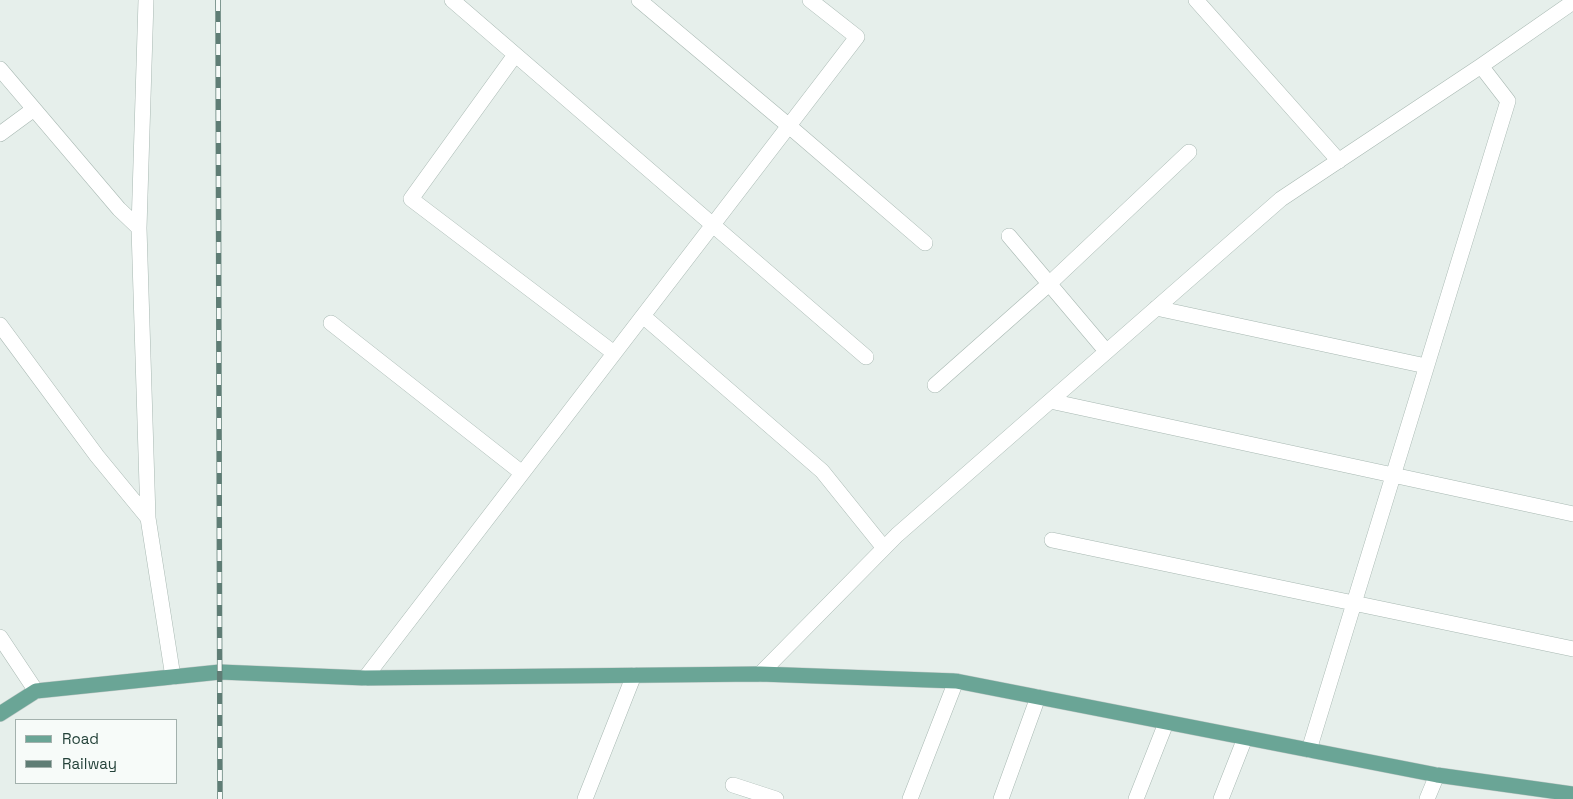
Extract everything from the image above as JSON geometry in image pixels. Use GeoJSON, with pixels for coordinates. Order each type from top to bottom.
{"type":"FeatureCollection","features":[{"type":"Feature","properties":{"kind":"main road"},"geometry":{"type":"LineString","coordinates":[[0,714],[36,690],[220,672],[365,678],[760,674],[956,681],[1437,776],[1573,794]]}},
{"type":"Feature","properties":{"kind":"street"},"geometry":{"type":"LineString","coordinates":[[146,0],[139,228],[148,518],[173,677]]}},
{"type":"Feature","properties":{"kind":"street"},"geometry":{"type":"LineString","coordinates":[[452,0],[866,357]]}},
{"type":"Feature","properties":{"kind":"street"},"geometry":{"type":"LineString","coordinates":[[639,0],[925,243]]}},
{"type":"Feature","properties":{"kind":"street"},"geometry":{"type":"LineString","coordinates":[[365,678],[857,37],[810,0]]}},
{"type":"Feature","properties":{"kind":"street"},"geometry":{"type":"LineString","coordinates":[[1196,0],[1339,161]]}},
{"type":"Feature","properties":{"kind":"street"},"geometry":{"type":"LineString","coordinates":[[760,674],[884,548],[1281,199],[1481,66],[1573,2]]}},
{"type":"Feature","properties":{"kind":"street"},"geometry":{"type":"LineString","coordinates":[[515,55],[411,199],[614,353]]}},
{"type":"Feature","properties":{"kind":"street"},"geometry":{"type":"LineString","coordinates":[[1309,750],[1508,101],[1481,66]]}},
{"type":"Feature","properties":{"kind":"street"},"geometry":{"type":"LineString","coordinates":[[0,69],[119,209],[139,228]]}},
{"type":"Feature","properties":{"kind":"street"},"geometry":{"type":"LineString","coordinates":[[0,134],[34,109]]}},
{"type":"Feature","properties":{"kind":"street"},"geometry":{"type":"LineString","coordinates":[[935,385],[1049,284],[1190,152]]}},
{"type":"Feature","properties":{"kind":"street"},"geometry":{"type":"LineString","coordinates":[[1008,236],[1106,351]]}},
{"type":"Feature","properties":{"kind":"street"},"geometry":{"type":"LineString","coordinates":[[1156,308],[1426,366]]}},
{"type":"Feature","properties":{"kind":"street"},"geometry":{"type":"LineString","coordinates":[[643,316],[822,471],[884,548]]}},
{"type":"Feature","properties":{"kind":"street"},"geometry":{"type":"LineString","coordinates":[[331,323],[522,474]]}},
{"type":"Feature","properties":{"kind":"street"},"geometry":{"type":"LineString","coordinates":[[0,325],[97,456],[148,518]]}},
{"type":"Feature","properties":{"kind":"street"},"geometry":{"type":"LineString","coordinates":[[1050,401],[1573,514]]}},
{"type":"Feature","properties":{"kind":"street"},"geometry":{"type":"LineString","coordinates":[[1052,540],[1573,649]]}},
{"type":"Feature","properties":{"kind":"street"},"geometry":{"type":"LineString","coordinates":[[0,637],[36,690]]}},
{"type":"Feature","properties":{"kind":"street"},"geometry":{"type":"LineString","coordinates":[[585,799],[634,675]]}},
{"type":"Feature","properties":{"kind":"street"},"geometry":{"type":"LineString","coordinates":[[910,799],[956,681]]}},
{"type":"Feature","properties":{"kind":"street"},"geometry":{"type":"LineString","coordinates":[[1001,799],[1038,697]]}},
{"type":"Feature","properties":{"kind":"street"},"geometry":{"type":"LineString","coordinates":[[1136,799],[1166,723]]}},
{"type":"Feature","properties":{"kind":"street"},"geometry":{"type":"LineString","coordinates":[[1221,799],[1245,738]]}},
{"type":"Feature","properties":{"kind":"street"},"geometry":{"type":"LineString","coordinates":[[1427,799],[1437,776]]}},
{"type":"Feature","properties":{"kind":"street"},"geometry":{"type":"LineString","coordinates":[[733,785],[776,799]]}},
{"type":"Feature","properties":{"kind":"railway"},"geometry":{"type":"LineString","coordinates":[[218,0],[220,799]]}}]}
